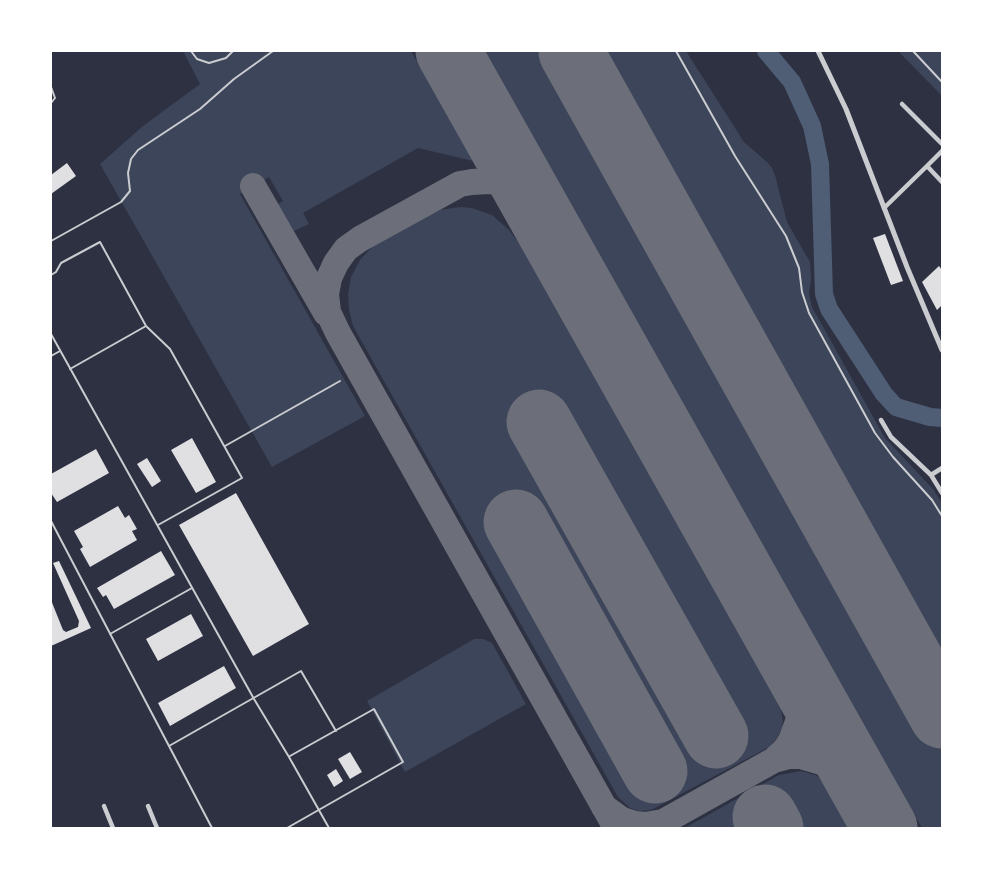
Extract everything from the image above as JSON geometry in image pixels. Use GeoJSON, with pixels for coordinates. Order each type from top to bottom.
{"type":"FeatureCollection","features":[{"type":"Feature","properties":{"kind":"street"},"geometry":{"type":"LineString","coordinates":[[818,51],[846,109],[942,350]]}},
{"type":"Feature","properties":{"kind":"street"},"geometry":{"type":"LineString","coordinates":[[902,104],[942,144]]}},
{"type":"Feature","properties":{"kind":"street"},"geometry":{"type":"LineString","coordinates":[[884,208],[942,151]]}},
{"type":"Feature","properties":{"kind":"street"},"geometry":{"type":"LineString","coordinates":[[927,166],[942,182]]}},
{"type":"Feature","properties":{"kind":"street"},"geometry":{"type":"LineString","coordinates":[[881,420],[891,436],[931,475],[942,492]]}},
{"type":"Feature","properties":{"kind":"street"},"geometry":{"type":"LineString","coordinates":[[931,475],[942,468]]}},
{"type":"Feature","properties":{"kind":"street"},"geometry":{"type":"LineString","coordinates":[[104,806],[113,828]]}},
{"type":"Feature","properties":{"kind":"street"},"geometry":{"type":"LineString","coordinates":[[148,806],[157,828]]}},
{"type":"Feature","properties":{"kind":"lane"},"geometry":{"type":"LineString","coordinates":[[191,51],[198,59],[209,63],[226,58],[233,51]]}},
{"type":"Feature","properties":{"kind":"lane"},"geometry":{"type":"LineString","coordinates":[[51,241],[121,202],[130,191],[128,173],[131,159],[138,150],[200,109],[234,80],[273,51]]}},
{"type":"Feature","properties":{"kind":"lane"},"geometry":{"type":"LineString","coordinates":[[676,51],[735,156],[786,236],[799,268],[802,292],[809,313],[875,433],[893,457],[932,500],[942,516]]}},
{"type":"Feature","properties":{"kind":"lane"},"geometry":{"type":"LineString","coordinates":[[913,51],[942,82]]}},
{"type":"Feature","properties":{"kind":"lane"},"geometry":{"type":"LineString","coordinates":[[51,87],[55,98],[51,103]]}},
{"type":"Feature","properties":{"kind":"lane"},"geometry":{"type":"LineString","coordinates":[[51,275],[56,272],[61,264],[100,242],[146,326],[170,349],[242,478],[157,526]]}},
{"type":"Feature","properties":{"kind":"lane"},"geometry":{"type":"LineString","coordinates":[[70,370],[146,326]]}},
{"type":"Feature","properties":{"kind":"lane"},"geometry":{"type":"LineString","coordinates":[[51,334],[254,699],[289,756],[329,828]]}},
{"type":"Feature","properties":{"kind":"lane"},"geometry":{"type":"LineString","coordinates":[[51,356],[60,351]]}},
{"type":"Feature","properties":{"kind":"lane"},"geometry":{"type":"LineString","coordinates":[[225,446],[340,381]]}},
{"type":"Feature","properties":{"kind":"lane"},"geometry":{"type":"LineString","coordinates":[[51,521],[212,828]]}},
{"type":"Feature","properties":{"kind":"lane"},"geometry":{"type":"LineString","coordinates":[[110,634],[192,588]]}},
{"type":"Feature","properties":{"kind":"lane"},"geometry":{"type":"LineString","coordinates":[[169,746],[302,671],[336,731]]}},
{"type":"Feature","properties":{"kind":"lane"},"geometry":{"type":"LineString","coordinates":[[288,828],[403,762],[374,709],[289,756]]}},
{"type":"Feature","properties":{"kind":"shaded area"},"geometry":{"type":"Polygon","coordinates":[[[183,51],[411,51],[473,161],[418,148],[303,213],[309,224],[294,231],[278,204],[283,201],[269,177],[240,194],[365,416],[272,467],[100,164],[143,126],[200,84],[183,51]]]}},
{"type":"Feature","properties":{"kind":"shaded area"},"geometry":{"type":"Polygon","coordinates":[[[485,51],[686,51],[744,142],[772,168],[787,222],[810,262],[811,279],[809,293],[812,307],[885,438],[933,489],[942,503],[942,828],[922,828],[485,51]]]}},
{"type":"Feature","properties":{"kind":"shaded area"},"geometry":{"type":"Polygon","coordinates":[[[898,51],[942,51],[942,96],[898,51]]]}},
{"type":"Feature","properties":{"kind":"shaded area"},"geometry":{"type":"Polygon","coordinates":[[[460,207],[472,208],[492,215],[509,230],[520,245],[781,709],[783,723],[781,732],[771,746],[651,810],[640,811],[630,808],[618,797],[353,326],[348,294],[351,277],[360,260],[373,246],[428,216],[440,210],[460,207]]]}},
{"type":"Feature","properties":{"kind":"shaded area"},"geometry":{"type":"Polygon","coordinates":[[[474,639],[483,639],[492,643],[526,704],[405,772],[367,701],[474,639]]]}},
{"type":"Feature","properties":{"kind":"shaded area"},"geometry":{"type":"Polygon","coordinates":[[[801,771],[816,775],[821,779],[848,828],[685,828],[779,775],[801,771]]]}},
{"type":"Feature","properties":{"kind":"building"},"geometry":{"type":"Polygon","coordinates":[[[67,163],[76,176],[51,194],[51,175],[67,163]]]}},
{"type":"Feature","properties":{"kind":"building"},"geometry":{"type":"Polygon","coordinates":[[[885,234],[903,281],[891,285],[873,238],[885,234]]]}},
{"type":"Feature","properties":{"kind":"building"},"geometry":{"type":"Polygon","coordinates":[[[939,266],[942,270],[942,305],[937,310],[922,282],[939,266]]]}},
{"type":"Feature","properties":{"kind":"building"},"geometry":{"type":"Polygon","coordinates":[[[192,438],[216,482],[196,493],[171,450],[192,438]]]}},
{"type":"Feature","properties":{"kind":"building"},"geometry":{"type":"Polygon","coordinates":[[[96,449],[109,473],[57,502],[51,493],[51,474],[96,449]]]}},
{"type":"Feature","properties":{"kind":"building"},"geometry":{"type":"Polygon","coordinates":[[[147,458],[161,481],[152,487],[137,464],[147,458]]]}},
{"type":"Feature","properties":{"kind":"building"},"geometry":{"type":"Polygon","coordinates":[[[236,493],[309,624],[253,656],[179,525],[236,493]]]}},
{"type":"Feature","properties":{"kind":"building"},"geometry":{"type":"Polygon","coordinates":[[[118,506],[125,518],[129,515],[137,529],[132,531],[137,540],[90,567],[80,549],[83,547],[74,531],[118,506]]]}},
{"type":"Feature","properties":{"kind":"building"},"geometry":{"type":"Polygon","coordinates":[[[161,551],[175,575],[114,609],[106,595],[103,597],[97,588],[161,551]]]}},
{"type":"Feature","properties":{"kind":"building"},"geometry":{"type":"Polygon","coordinates":[[[59,561],[91,628],[51,646],[51,600],[63,630],[66,632],[78,627],[79,621],[53,563],[59,561]]]}},
{"type":"Feature","properties":{"kind":"building"},"geometry":{"type":"Polygon","coordinates":[[[191,614],[203,636],[158,661],[146,639],[191,614]]]}},
{"type":"Feature","properties":{"kind":"building"},"geometry":{"type":"Polygon","coordinates":[[[224,666],[236,688],[170,726],[158,703],[224,666]]]}},
{"type":"Feature","properties":{"kind":"building"},"geometry":{"type":"Polygon","coordinates":[[[350,752],[362,772],[350,779],[338,759],[350,752]]]}},
{"type":"Feature","properties":{"kind":"building"},"geometry":{"type":"Polygon","coordinates":[[[336,769],[343,781],[334,787],[327,775],[336,769]]]}},
{"type":"Feature","properties":{"kind":"waterway"},"geometry":{"type":"LineString","coordinates":[[766,51],[792,82],[812,126],[820,164],[824,294],[829,309],[884,394],[896,407],[930,417],[942,418]]}},
{"type":"Feature","properties":{"kind":"taxiway"},"geometry":{"type":"LineString","coordinates":[[527,191],[509,183],[488,181],[460,184],[360,239],[346,249],[336,263],[329,278],[326,294],[328,312],[338,333],[616,828]]}},
{"type":"Feature","properties":{"kind":"taxiway"},"geometry":{"type":"LineString","coordinates":[[253,186],[326,313]]}},
{"type":"Feature","properties":{"kind":"taxiway"},"geometry":{"type":"LineString","coordinates":[[604,807],[622,820],[635,824],[645,825],[663,822],[774,760],[791,741],[803,708],[804,685]]}},
{"type":"Feature","properties":{"kind":"taxiway"},"geometry":{"type":"LineString","coordinates":[[774,760],[789,756],[801,756],[835,766],[863,788]]}},
{"type":"Feature","properties":{"kind":"runway"},"geometry":{"type":"LineString","coordinates":[[448,51],[885,828]]}},
{"type":"Feature","properties":{"kind":"runway"},"geometry":{"type":"LineString","coordinates":[[571,52],[942,716]]}},
{"type":"Feature","properties":{"kind":"runway"},"geometry":{"type":"LineString","coordinates":[[539,422],[716,736]]}},
{"type":"Feature","properties":{"kind":"runway"},"geometry":{"type":"LineString","coordinates":[[516,522],[655,771]]}},
{"type":"Feature","properties":{"kind":"runway"},"geometry":{"type":"LineString","coordinates":[[765,817],[771,828]]}}]}
